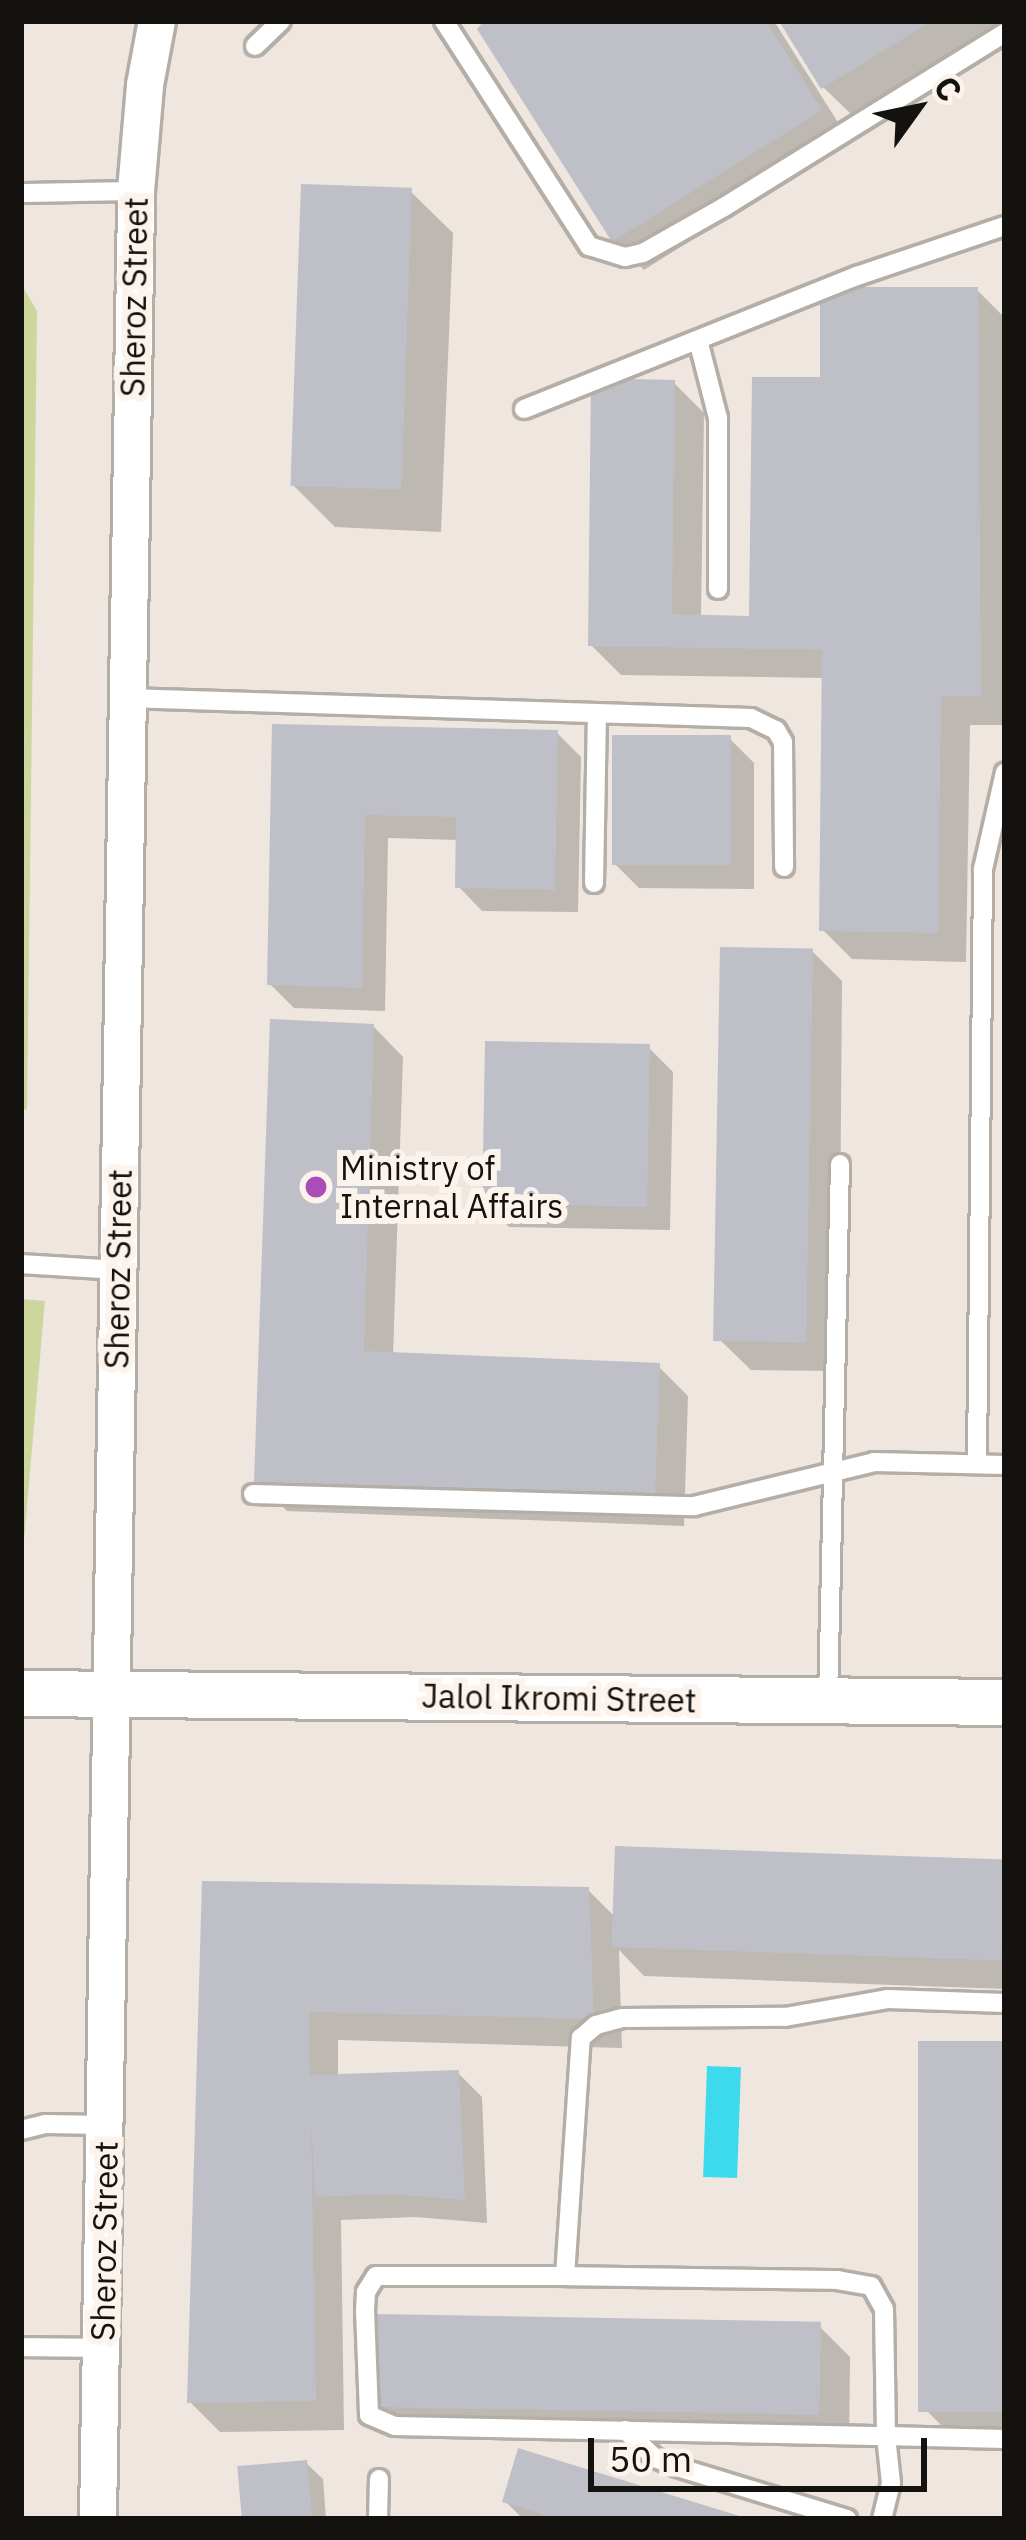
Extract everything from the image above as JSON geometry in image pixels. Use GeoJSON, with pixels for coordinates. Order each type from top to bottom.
{"type":"FeatureCollection","features":[{"type":"Feature","properties":{"kind":"street","name":"Sheroz Street"},"geometry":{"type":"LineString","coordinates":[[98,2519],[136,191],[145,85],[158,21]]}},
{"type":"Feature","properties":{"kind":"street","name":"Jalol Ikromi Street"},"geometry":{"type":"LineString","coordinates":[[21,1693],[1005,1702]]}},
{"type":"Feature","properties":{"kind":"lane"},"geometry":{"type":"LineString","coordinates":[[255,46],[281,21]]}},
{"type":"Feature","properties":{"kind":"lane"},"geometry":{"type":"LineString","coordinates":[[444,21],[589,246],[625,257],[643,253],[724,207],[1005,33]]}},
{"type":"Feature","properties":{"kind":"lane"},"geometry":{"type":"LineString","coordinates":[[21,193],[136,191]]}},
{"type":"Feature","properties":{"kind":"lane"},"geometry":{"type":"LineString","coordinates":[[524,409],[1005,226]]}},
{"type":"Feature","properties":{"kind":"lane"},"geometry":{"type":"LineString","coordinates":[[698,340],[718,418],[718,589]]}},
{"type":"Feature","properties":{"kind":"lane"},"geometry":{"type":"LineString","coordinates":[[127,698],[751,718],[776,730],[786,762],[784,867]]}},
{"type":"Feature","properties":{"kind":"lane"},"geometry":{"type":"LineString","coordinates":[[594,883],[597,713]]}},
{"type":"Feature","properties":{"kind":"lane"},"geometry":{"type":"LineString","coordinates":[[977,1464],[983,869],[1005,772]]}},
{"type":"Feature","properties":{"kind":"lane"},"geometry":{"type":"LineString","coordinates":[[828,1700],[840,1164]]}},
{"type":"Feature","properties":{"kind":"lane"},"geometry":{"type":"LineString","coordinates":[[21,1264],[118,1270]]}},
{"type":"Feature","properties":{"kind":"lane"},"geometry":{"type":"LineString","coordinates":[[253,1495],[694,1506],[889,1461],[1005,1465]]}},
{"type":"Feature","properties":{"kind":"lane"},"geometry":{"type":"LineString","coordinates":[[565,2276],[577,2058],[587,2030],[622,2018],[785,2017],[888,1999],[1005,2003]]}},
{"type":"Feature","properties":{"kind":"lane"},"geometry":{"type":"LineString","coordinates":[[21,2130],[44,2124],[106,2125]]}},
{"type":"Feature","properties":{"kind":"lane"},"geometry":{"type":"LineString","coordinates":[[882,2519],[891,2483],[886,2436],[884,2308],[871,2286],[838,2280],[376,2276],[366,2292],[369,2415],[395,2426],[625,2430],[886,2436],[1005,2439]]}},
{"type":"Feature","properties":{"kind":"lane"},"geometry":{"type":"LineString","coordinates":[[21,2347],[102,2348]]}},
{"type":"Feature","properties":{"kind":"lane"},"geometry":{"type":"LineString","coordinates":[[625,2430],[655,2458],[677,2467],[847,2519]]}},
{"type":"Feature","properties":{"kind":"lane"},"geometry":{"type":"LineString","coordinates":[[378,2519],[379,2479]]}},
{"type":"Feature","properties":{"kind":"green space"},"geometry":{"type":"Polygon","coordinates":[[[21,284],[37,311],[27,1109],[21,1110],[21,284]]]}},
{"type":"Feature","properties":{"kind":"green space"},"geometry":{"type":"Polygon","coordinates":[[[21,1299],[45,1301],[21,1574],[21,1299]]]}},
{"type":"Feature","properties":{"kind":"water"},"geometry":{"type":"Polygon","coordinates":[[[707,2066],[741,2067],[737,2178],[703,2177],[707,2066]]]}},
{"type":"Feature","properties":{"kind":"building"},"geometry":{"type":"Polygon","coordinates":[[[484,21],[766,21],[822,110],[612,242],[477,29],[484,21]]]}},
{"type":"Feature","properties":{"kind":"building"},"geometry":{"type":"Polygon","coordinates":[[[779,21],[932,21],[821,89],[779,21]]]}},
{"type":"Feature","properties":{"kind":"building"},"geometry":{"type":"Polygon","coordinates":[[[301,184],[412,188],[401,490],[290,486],[301,184]]]}},
{"type":"Feature","properties":{"kind":"building"},"geometry":{"type":"Polygon","coordinates":[[[820,287],[978,287],[981,696],[941,696],[938,933],[819,931],[822,650],[588,646],[591,378],[675,380],[672,614],[749,616],[752,377],[820,377],[820,287]]]}},
{"type":"Feature","properties":{"kind":"building"},"geometry":{"type":"Polygon","coordinates":[[[272,724],[558,730],[555,890],[455,888],[456,817],[365,815],[362,988],[267,985],[272,724]]]}},
{"type":"Feature","properties":{"kind":"building"},"geometry":{"type":"Polygon","coordinates":[[[612,735],[731,735],[731,865],[612,865],[612,735]]]}},
{"type":"Feature","properties":{"kind":"building"},"geometry":{"type":"Polygon","coordinates":[[[720,947],[813,949],[806,1343],[713,1341],[720,947]]]}},
{"type":"Feature","properties":{"kind":"building","name":"Ministry of Internal Affairs"},"geometry":{"type":"Polygon","coordinates":[[[270,1019],[374,1024],[364,1351],[660,1363],[655,1497],[254,1482],[270,1019]]]}},
{"type":"Feature","properties":{"kind":"building"},"geometry":{"type":"Polygon","coordinates":[[[485,1041],[650,1044],[647,1207],[482,1204],[485,1041]]]}},
{"type":"Feature","properties":{"kind":"building"},"geometry":{"type":"Polygon","coordinates":[[[615,1846],[1005,1860],[1001,1961],[611,1947],[615,1846]]]}},
{"type":"Feature","properties":{"kind":"building"},"geometry":{"type":"Polygon","coordinates":[[[202,1881],[589,1887],[594,2019],[309,2012],[310,2075],[459,2070],[465,2200],[389,2194],[315,2197],[311,2118],[316,2401],[187,2403],[202,1881]]]}},
{"type":"Feature","properties":{"kind":"building"},"geometry":{"type":"Polygon","coordinates":[[[918,2041],[1005,2041],[1005,2412],[918,2412],[918,2041]]]}},
{"type":"Feature","properties":{"kind":"building"},"geometry":{"type":"Polygon","coordinates":[[[374,2314],[821,2322],[819,2415],[372,2407],[374,2314]]]}},
{"type":"Feature","properties":{"kind":"building"},"geometry":{"type":"Polygon","coordinates":[[[518,2448],[746,2519],[557,2519],[502,2502],[518,2448]]]}},
{"type":"Feature","properties":{"kind":"building"},"geometry":{"type":"Polygon","coordinates":[[[307,2460],[312,2519],[242,2519],[237,2466],[307,2460]]]}},
{"type":"Feature","properties":{"kind":"place","name":"Ministry of Internal Affairs"},"geometry":{"type":"Point","coordinates":[316,1187]}}]}
